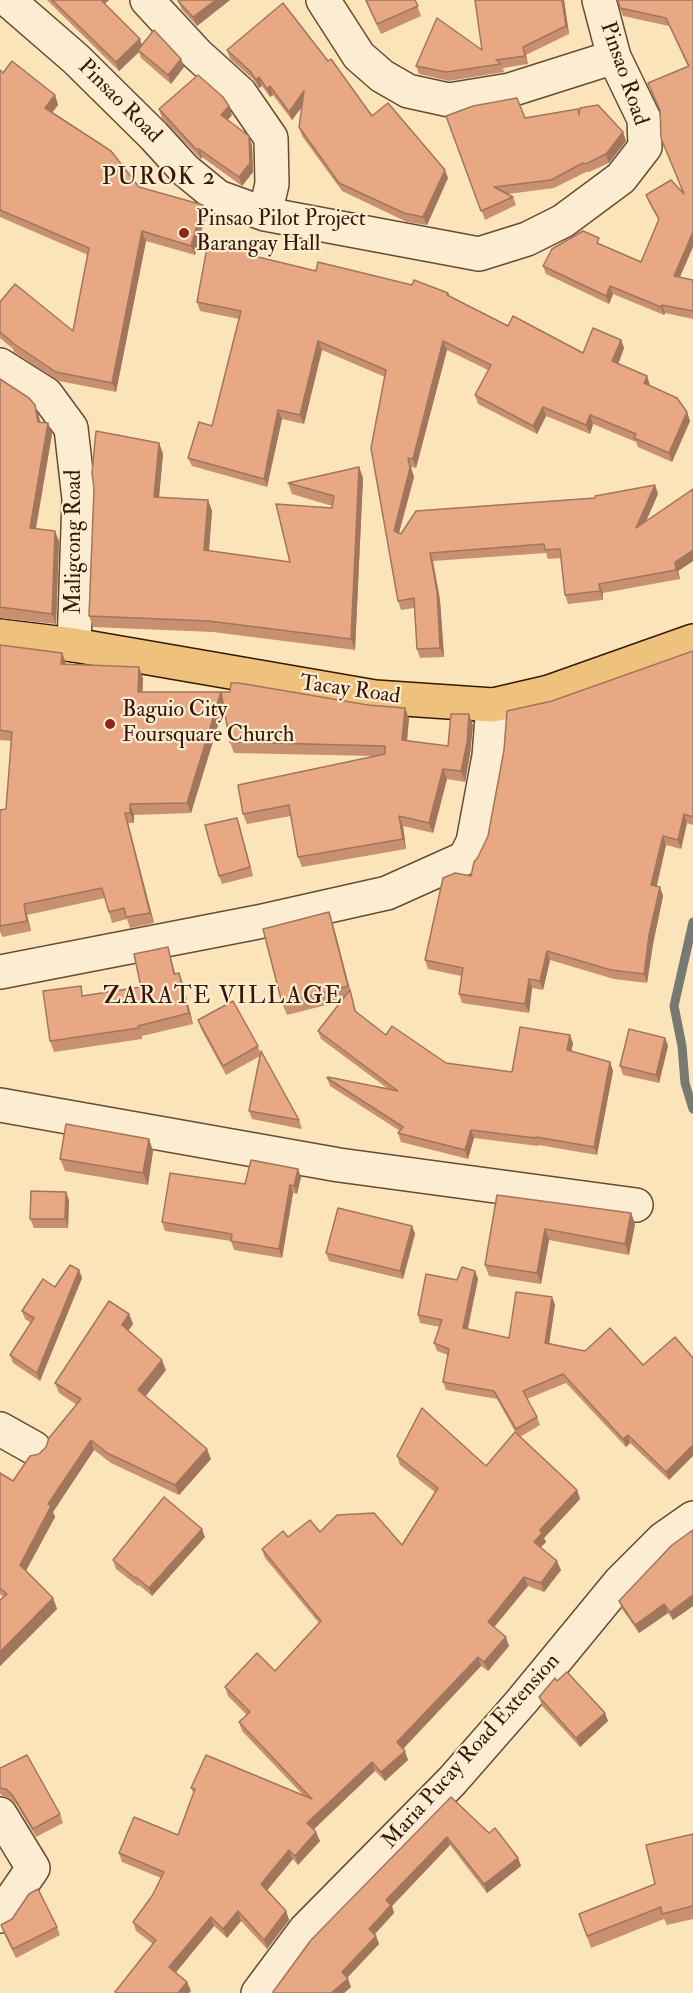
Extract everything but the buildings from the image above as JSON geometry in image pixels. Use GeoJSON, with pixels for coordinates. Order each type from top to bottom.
{"type":"FeatureCollection","features":[{"type":"Feature","properties":{"kind":"main road","name":"Tacay Road"},"geometry":{"type":"LineString","coordinates":[[0,636],[74,645],[375,698],[493,705],[549,692],[688,643]]}},
{"type":"Feature","properties":{"kind":"street"},"geometry":{"type":"LineString","coordinates":[[147,0],[197,54],[240,93],[271,138],[272,184],[265,214]]}},
{"type":"Feature","properties":{"kind":"street"},"geometry":{"type":"LineString","coordinates":[[323,0],[359,56],[382,76],[408,92],[449,100],[510,90],[614,57]]}},
{"type":"Feature","properties":{"kind":"street","name":"Pinsao Road"},"geometry":{"type":"LineString","coordinates":[[16,3],[154,136],[184,170],[218,196],[265,214],[479,254],[527,239],[563,220],[621,178],[645,147],[644,119],[614,57],[599,0]]}},
{"type":"Feature","properties":{"kind":"street","name":"Maligcong Road"},"geometry":{"type":"LineString","coordinates":[[0,365],[46,394],[71,428],[79,499],[74,645]]}},
{"type":"Feature","properties":{"kind":"street"},"geometry":{"type":"LineString","coordinates":[[0,972],[258,922],[387,893],[465,858],[473,842],[487,767],[493,705]]}},
{"type":"Feature","properties":{"kind":"street"},"geometry":{"type":"LineString","coordinates":[[0,1105],[339,1165],[636,1205]]}},
{"type":"Feature","properties":{"kind":"street"},"geometry":{"type":"LineString","coordinates":[[0,1429],[34,1448]]}},
{"type":"Feature","properties":{"kind":"street","name":"Maria Pucay Road Extension"},"geometry":{"type":"LineString","coordinates":[[258,1993],[305,1930],[452,1781],[522,1701],[620,1582],[663,1539],[693,1518]]}},
{"type":"Feature","properties":{"kind":"street"},"geometry":{"type":"LineString","coordinates":[[0,1814],[33,1868],[0,1916]]}},
{"type":"Feature","properties":{"kind":"waterway"},"geometry":{"type":"LineString","coordinates":[[693,922],[674,1006],[682,1046],[685,1083],[693,1109]]}},
{"type":"Feature","properties":{"kind":"place","name":"Pinsao Pilot Project Barangay Hall"},"geometry":{"type":"Point","coordinates":[184,233]}},
{"type":"Feature","properties":{"kind":"place","name":"Baguio City Foursquare Church"},"geometry":{"type":"Point","coordinates":[110,724]}},
{"type":"Feature","properties":{"kind":"district","name":"PUROK 2"},"geometry":{"type":"Point","coordinates":[159,179]}},
{"type":"Feature","properties":{"kind":"district","name":"ZARATE VILLAGE"},"geometry":{"type":"Point","coordinates":[223,998]}}]}
